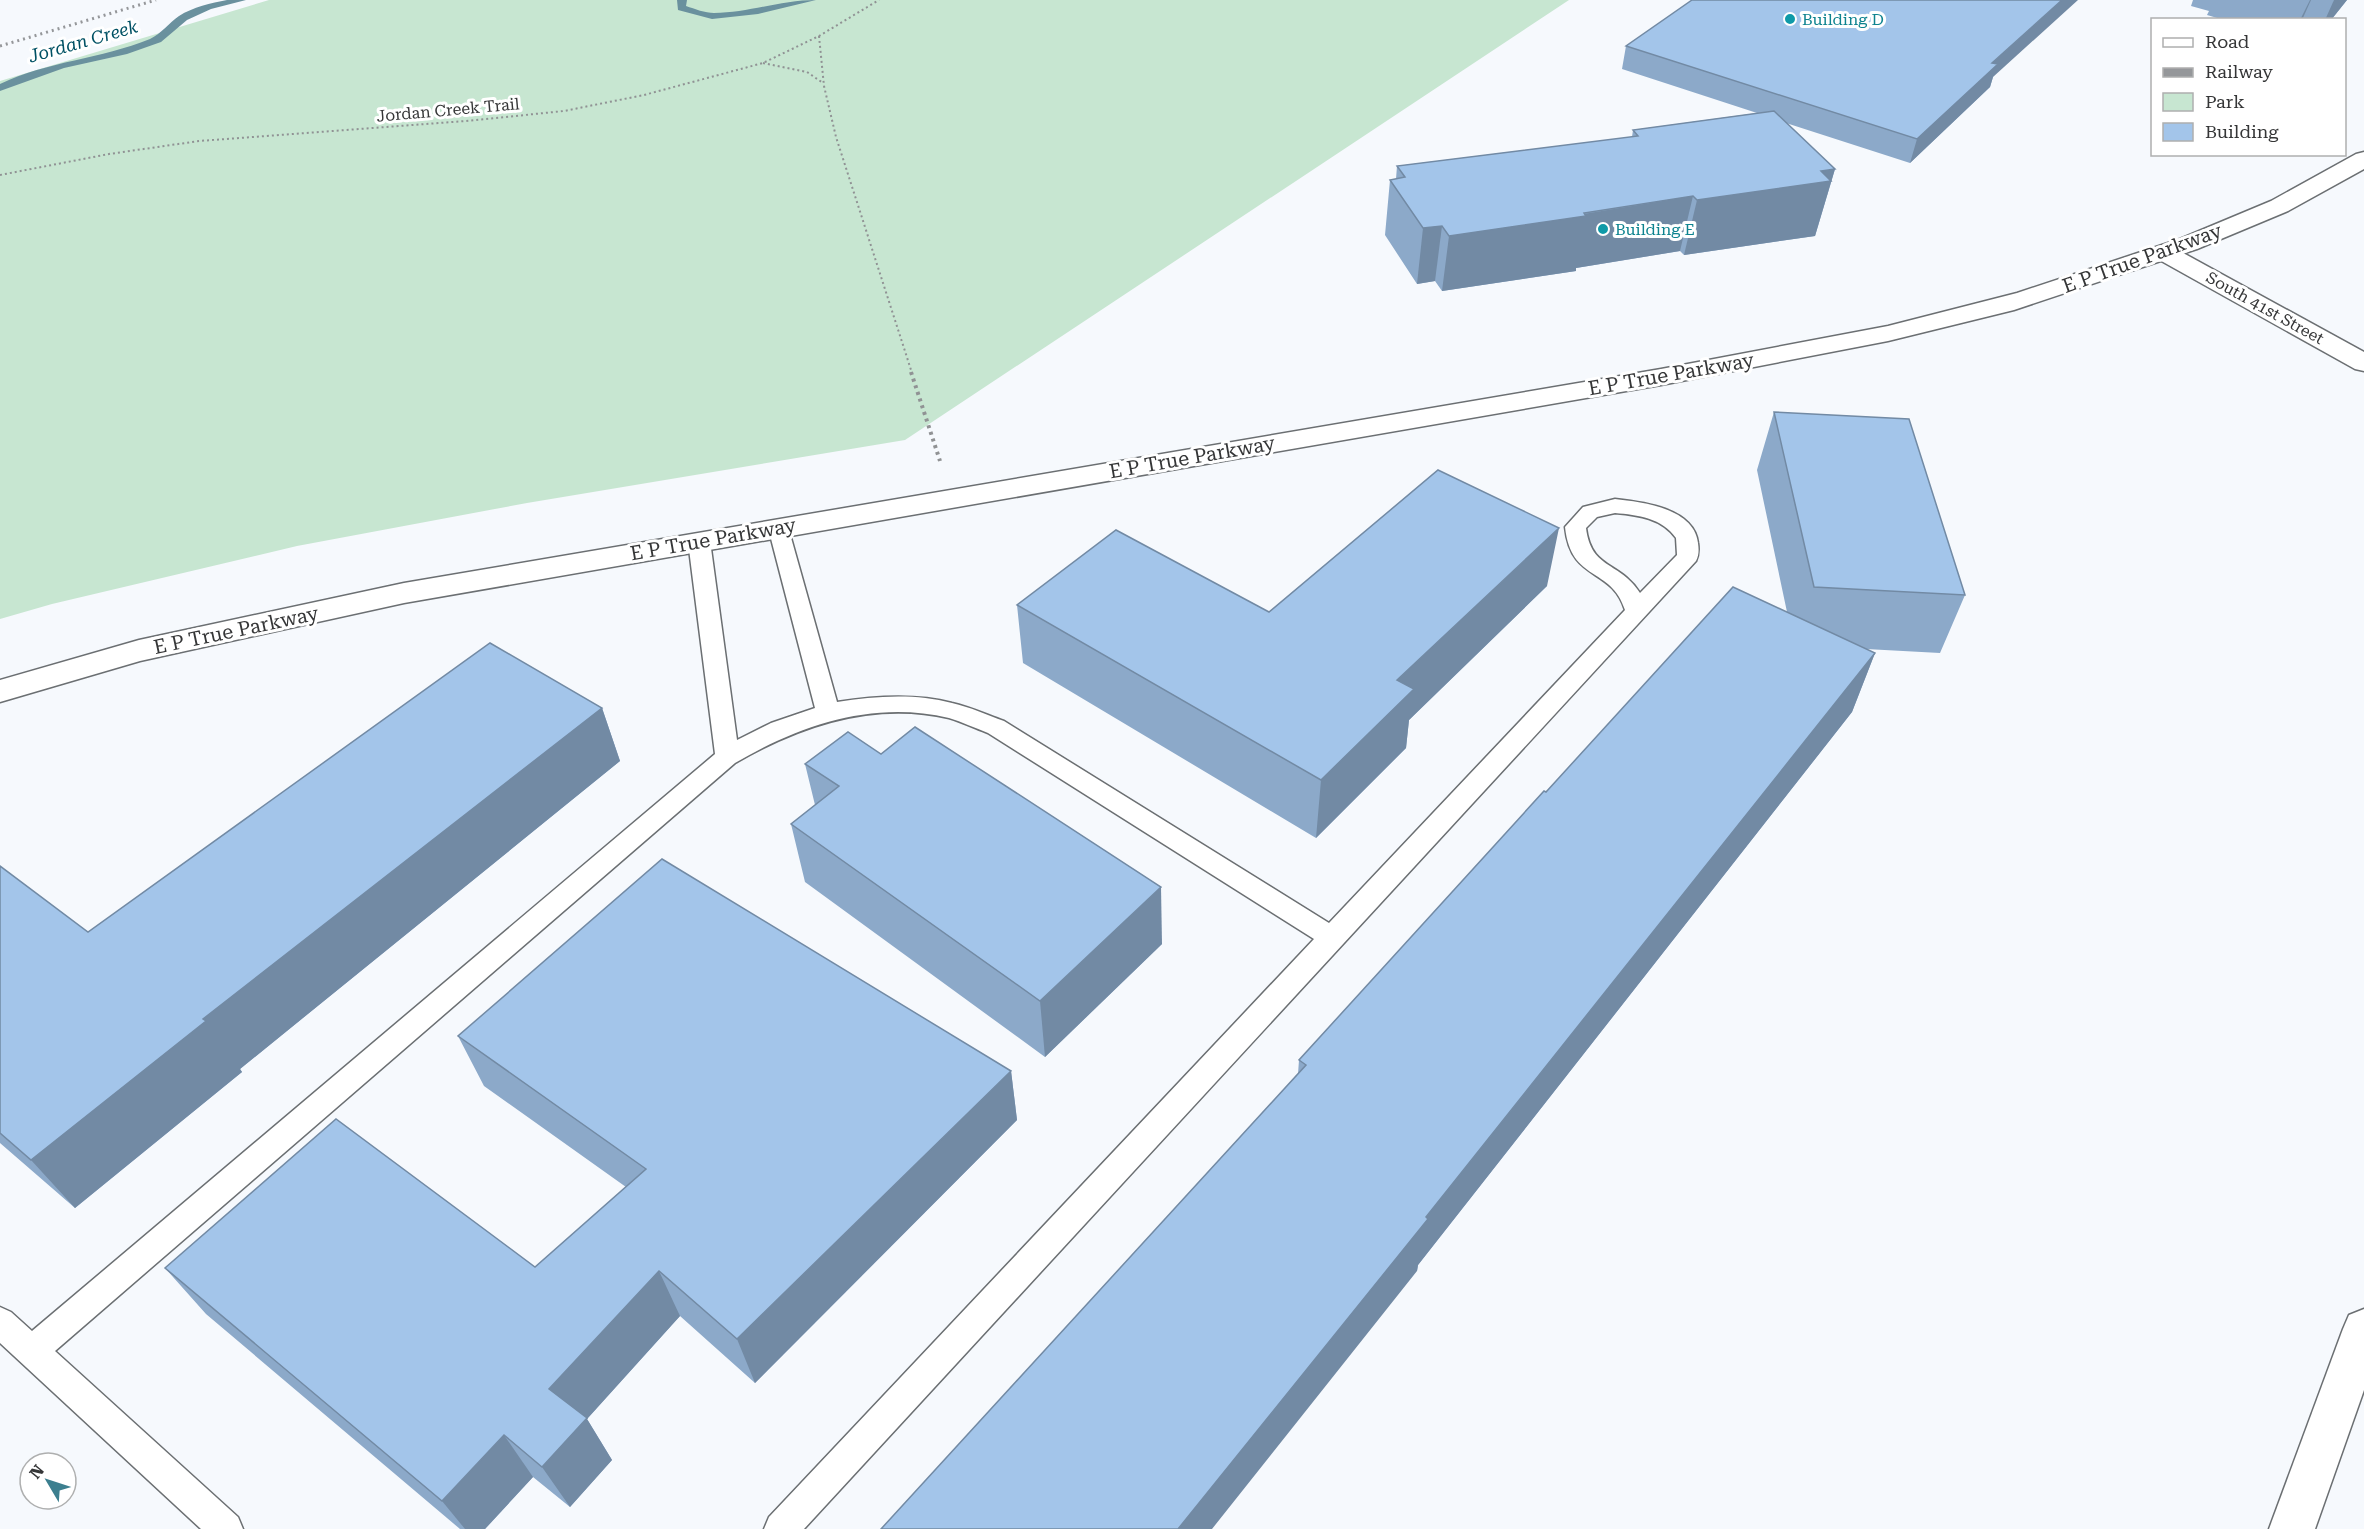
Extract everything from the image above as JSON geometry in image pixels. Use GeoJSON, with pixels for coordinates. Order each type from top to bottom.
{"type":"FeatureCollection","features":[{"type":"Feature","properties":{"kind":"main road","name":"E P True Parkway"},"geometry":{"type":"LineString","coordinates":[[0,690],[139,651],[392,596],[778,527],[1660,377],[1843,343],[1964,316],[2071,285],[2165,253],[2273,208],[2364,159]]}},
{"type":"Feature","properties":{"kind":"main road","name":"South 41st Street"},"geometry":{"type":"LineString","coordinates":[[2165,253],[2364,363]]}},
{"type":"Feature","properties":{"kind":"main road"},"geometry":{"type":"LineString","coordinates":[[2292,1529],[2364,1329]]}},
{"type":"Feature","properties":{"kind":"lane"},"geometry":{"type":"LineString","coordinates":[[781,1529],[1688,556],[1686,538],[1672,521],[1645,509],[1615,506],[1590,512],[1575,527],[1574,544],[1585,560],[1621,580],[1633,596],[1636,611]]}},
{"type":"Feature","properties":{"kind":"lane"},"geometry":{"type":"LineString","coordinates":[[778,527],[828,711]]}},
{"type":"Feature","properties":{"kind":"lane"},"geometry":{"type":"LineString","coordinates":[[699,541],[727,757]]}},
{"type":"Feature","properties":{"kind":"lane"},"geometry":{"type":"LineString","coordinates":[[32,1351],[727,757],[760,736],[808,717],[857,706],[902,704],[950,711],[996,727],[1331,937]]}},
{"type":"Feature","properties":{"kind":"lane"},"geometry":{"type":"LineString","coordinates":[[0,1322],[226,1529]]}},
{"type":"Feature","properties":{"kind":"path","name":"Jordan Creek Trail"},"geometry":{"type":"LineString","coordinates":[[0,175],[109,154],[199,141],[466,121],[564,111],[644,95],[763,63],[819,36],[879,0]]}},
{"type":"Feature","properties":{"kind":"path"},"geometry":{"type":"LineString","coordinates":[[819,36],[822,83],[850,183],[951,499]]}},
{"type":"Feature","properties":{"kind":"path"},"geometry":{"type":"LineString","coordinates":[[763,63],[807,72],[822,83]]}},
{"type":"Feature","properties":{"kind":"green space"},"geometry":{"type":"Polygon","coordinates":[[[269,0],[1569,0],[905,440],[527,503],[297,546],[52,604],[0,619],[0,81],[269,0]]]}},
{"type":"Feature","properties":{"kind":"building"},"geometry":{"type":"Polygon","coordinates":[[[1692,0],[2062,0],[1992,63],[1998,64],[1917,139],[1626,46],[1692,0]]]}},
{"type":"Feature","properties":{"kind":"building"},"geometry":{"type":"Polygon","coordinates":[[[1774,111],[1835,169],[1821,171],[1831,181],[1697,200],[1693,196],[1584,213],[1586,216],[1449,236],[1442,226],[1423,228],[1390,180],[1405,177],[1397,166],[1638,136],[1633,130],[1774,111]]]}},
{"type":"Feature","properties":{"kind":"building"},"geometry":{"type":"Polygon","coordinates":[[[1774,412],[1909,419],[1965,595],[1814,587],[1774,412]]]}},
{"type":"Feature","properties":{"kind":"building"},"geometry":{"type":"Polygon","coordinates":[[[1438,470],[1559,528],[1397,680],[1414,689],[1321,780],[1017,605],[1116,530],[1269,612],[1438,470]]]}},
{"type":"Feature","properties":{"kind":"building"},"geometry":{"type":"Polygon","coordinates":[[[1733,587],[1875,653],[1426,1217],[1428,1219],[1178,1529],[881,1529],[1306,1065],[1299,1060],[1733,587]]]}},
{"type":"Feature","properties":{"kind":"building"},"geometry":{"type":"Polygon","coordinates":[[[490,643],[602,708],[203,1019],[206,1021],[31,1160],[0,1133],[0,866],[88,932],[490,643]]]}},
{"type":"Feature","properties":{"kind":"building"},"geometry":{"type":"Polygon","coordinates":[[[915,727],[1161,887],[1040,1001],[791,824],[839,786],[805,764],[848,732],[881,754],[915,727]]]}},
{"type":"Feature","properties":{"kind":"building"},"geometry":{"type":"Polygon","coordinates":[[[662,859],[1011,1071],[737,1339],[659,1271],[549,1389],[587,1418],[542,1467],[504,1435],[442,1501],[165,1268],[336,1119],[535,1267],[646,1169],[458,1036],[662,859]]]}},
{"type":"Feature","properties":{"kind":"waterway","name":"Jordan Creek"},"geometry":{"type":"LineString","coordinates":[[0,88],[21,78],[62,65],[123,52],[157,40],[183,18],[208,7],[241,0]]}},
{"type":"Feature","properties":{"kind":"waterway","name":"Jordan Creek"},"geometry":{"type":"LineString","coordinates":[[682,0],[681,8],[712,16],[758,11],[811,0]]}},
{"type":"Feature","properties":{"kind":"railway"},"geometry":{"type":"LineString","coordinates":[[0,46],[156,0]]}},
{"type":"Feature","properties":{"kind":"place","name":"Building D"},"geometry":{"type":"Point","coordinates":[1790,19]}},
{"type":"Feature","properties":{"kind":"place","name":"Building E"},"geometry":{"type":"Point","coordinates":[1603,229]}}]}
